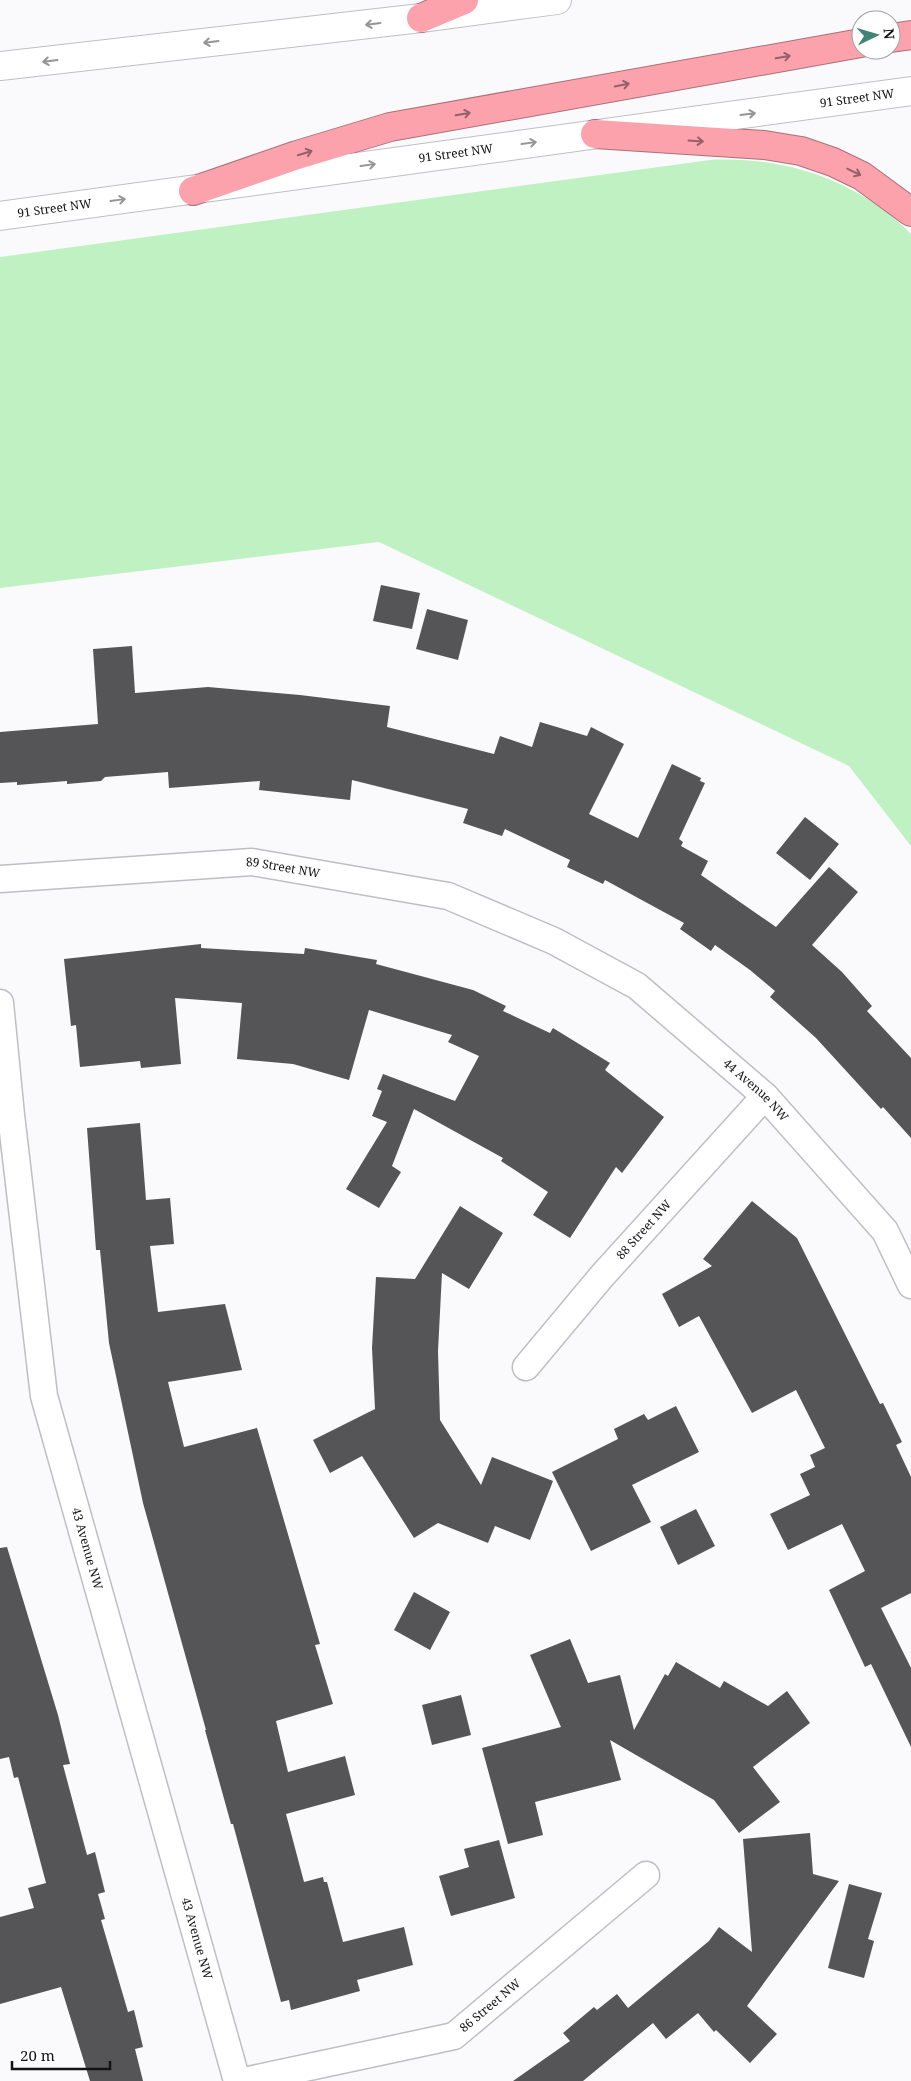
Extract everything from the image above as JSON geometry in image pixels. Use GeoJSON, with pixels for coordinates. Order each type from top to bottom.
{"type":"FeatureCollection","features":[{"type":"Feature","properties":{"kind":"highway"},"geometry":{"type":"LineString","coordinates":[[421,18],[464,0]]}},
{"type":"Feature","properties":{"kind":"highway"},"geometry":{"type":"LineString","coordinates":[[192,191],[297,155],[390,127],[851,45]]}},
{"type":"Feature","properties":{"kind":"highway"},"geometry":{"type":"LineString","coordinates":[[595,134],[764,145],[801,151],[834,162],[862,176],[911,212]]}},
{"type":"Feature","properties":{"kind":"main road"},"geometry":{"type":"LineString","coordinates":[[0,66],[421,18],[557,0]]}},
{"type":"Feature","properties":{"kind":"main road","name":"91 Street NW"},"geometry":{"type":"LineString","coordinates":[[0,216],[911,91]]}},
{"type":"Feature","properties":{"kind":"street","name":"89 Street NW"},"geometry":{"type":"LineString","coordinates":[[0,879],[252,862],[448,896],[554,941]]}},
{"type":"Feature","properties":{"kind":"street","name":"44 Avenue NW"},"geometry":{"type":"LineString","coordinates":[[554,941],[637,986],[765,1096],[884,1231],[911,1285]]}},
{"type":"Feature","properties":{"kind":"street","name":"43 Avenue NW"},"geometry":{"type":"LineString","coordinates":[[0,1003],[11,1115],[44,1396],[237,2081]]}},
{"type":"Feature","properties":{"kind":"street","name":"88 Street NW"},"geometry":{"type":"LineString","coordinates":[[526,1367],[602,1276],[765,1096]]}},
{"type":"Feature","properties":{"kind":"street","name":"86 Street NW"},"geometry":{"type":"LineString","coordinates":[[244,2081],[454,2036],[646,1875]]}},
{"type":"Feature","properties":{"kind":"green space"},"geometry":{"type":"Polygon","coordinates":[[[710,160],[765,162],[792,167],[818,175],[868,199],[911,234],[911,846],[849,766],[379,542],[0,588],[0,257],[710,160]]]}},
{"type":"Feature","properties":{"kind":"building"},"geometry":{"type":"Polygon","coordinates":[[[381,585],[420,593],[412,629],[373,621],[381,585]]]}},
{"type":"Feature","properties":{"kind":"building"},"geometry":{"type":"Polygon","coordinates":[[[427,609],[468,620],[458,660],[416,649],[427,609]]]}},
{"type":"Feature","properties":{"kind":"building"},"geometry":{"type":"Polygon","coordinates":[[[132,646],[135,693],[208,687],[300,695],[390,706],[387,727],[494,754],[500,736],[532,747],[540,722],[587,736],[591,727],[624,744],[589,814],[638,838],[672,764],[701,778],[700,781],[705,783],[679,839],[683,842],[681,846],[708,861],[701,875],[776,927],[829,867],[858,892],[812,945],[842,972],[872,1006],[867,1011],[911,1058],[911,1138],[883,1107],[881,1109],[816,1038],[770,997],[775,991],[750,970],[715,945],[711,951],[680,929],[684,923],[605,880],[603,884],[567,867],[570,860],[505,829],[502,836],[463,823],[468,809],[352,780],[350,800],[259,790],[260,781],[169,788],[168,772],[105,777],[101,781],[67,784],[67,781],[17,785],[17,782],[0,783],[0,732],[98,724],[93,649],[132,646]]]}},
{"type":"Feature","properties":{"kind":"building"},"geometry":{"type":"Polygon","coordinates":[[[805,817],[839,844],[810,880],[776,853],[805,817]]]}},
{"type":"Feature","properties":{"kind":"building"},"geometry":{"type":"Polygon","coordinates":[[[201,944],[201,948],[304,954],[305,948],[377,960],[376,964],[473,990],[506,1006],[503,1011],[550,1033],[553,1028],[610,1063],[605,1070],[664,1117],[622,1173],[616,1167],[570,1238],[533,1215],[548,1192],[501,1161],[503,1158],[414,1109],[392,1166],[401,1172],[379,1208],[346,1189],[387,1122],[372,1116],[382,1091],[377,1089],[383,1074],[455,1101],[479,1056],[448,1042],[452,1035],[369,1010],[349,1080],[293,1064],[237,1059],[242,1003],[175,998],[181,1064],[141,1068],[140,1061],[80,1067],[76,1025],[71,1026],[64,959],[201,944]]]}},
{"type":"Feature","properties":{"kind":"building"},"geometry":{"type":"Polygon","coordinates":[[[140,1123],[146,1200],[170,1198],[174,1244],[150,1246],[158,1312],[225,1304],[242,1370],[168,1382],[184,1447],[257,1428],[320,1644],[315,1645],[333,1704],[276,1721],[288,1772],[345,1756],[355,1795],[286,1814],[304,1882],[323,1877],[324,1882],[327,1882],[343,1942],[404,1927],[413,1965],[357,1980],[360,1991],[291,2010],[289,2000],[281,2002],[143,1503],[109,1343],[100,1250],[96,1250],[87,1128],[140,1123]]]}},
{"type":"Feature","properties":{"kind":"building"},"geometry":{"type":"Polygon","coordinates":[[[752,1201],[797,1238],[880,1404],[883,1403],[902,1442],[896,1445],[911,1477],[911,1593],[881,1608],[911,1668],[911,1747],[871,1664],[865,1667],[829,1590],[865,1571],[842,1524],[788,1550],[770,1514],[810,1495],[800,1474],[815,1467],[810,1455],[825,1448],[796,1390],[752,1413],[699,1316],[679,1327],[662,1294],[712,1266],[703,1259],[752,1201]]]}},
{"type":"Feature","properties":{"kind":"building"},"geometry":{"type":"Polygon","coordinates":[[[460,1206],[503,1233],[469,1289],[442,1273],[438,1351],[440,1420],[481,1485],[492,1457],[553,1481],[530,1540],[495,1526],[488,1543],[438,1523],[414,1538],[362,1456],[330,1473],[313,1440],[375,1409],[372,1348],[376,1277],[415,1279],[460,1206]]]}},
{"type":"Feature","properties":{"kind":"building"},"geometry":{"type":"Polygon","coordinates":[[[676,1406],[699,1452],[632,1485],[651,1522],[591,1551],[552,1472],[618,1439],[614,1429],[644,1414],[648,1420],[676,1406]]]}},
{"type":"Feature","properties":{"kind":"building"},"geometry":{"type":"Polygon","coordinates":[[[696,1509],[715,1546],[678,1565],[660,1527],[696,1509]]]}},
{"type":"Feature","properties":{"kind":"building"},"geometry":{"type":"Polygon","coordinates":[[[7,1547],[58,1715],[70,1764],[63,1765],[87,1855],[95,1852],[105,1892],[98,1894],[105,1919],[101,1920],[128,2012],[134,2010],[143,2047],[135,2049],[143,2081],[90,2081],[61,1987],[0,2004],[0,1917],[34,1908],[28,1888],[46,1883],[18,1777],[14,1778],[9,1757],[0,1759],[0,1548],[7,1547]]]}},
{"type":"Feature","properties":{"kind":"building"},"geometry":{"type":"Polygon","coordinates":[[[414,1592],[450,1612],[430,1650],[394,1630],[414,1592]]]}},
{"type":"Feature","properties":{"kind":"building"},"geometry":{"type":"Polygon","coordinates":[[[570,1639],[588,1683],[620,1675],[634,1730],[665,1674],[668,1676],[676,1662],[720,1688],[724,1681],[768,1706],[787,1691],[810,1723],[753,1767],[780,1802],[739,1833],[714,1800],[610,1740],[621,1780],[535,1802],[543,1835],[508,1844],[482,1748],[561,1727],[530,1655],[570,1639]]]}},
{"type":"Feature","properties":{"kind":"building"},"geometry":{"type":"Polygon","coordinates":[[[461,1695],[471,1735],[432,1745],[422,1705],[461,1695]]]}},
{"type":"Feature","properties":{"kind":"building"},"geometry":{"type":"Polygon","coordinates":[[[810,1833],[813,1874],[839,1881],[747,2006],[777,2034],[750,2063],[716,2030],[714,2032],[698,2013],[666,2039],[653,2023],[583,2081],[513,2081],[570,2041],[563,2033],[594,2007],[597,2010],[617,1994],[628,2008],[709,1941],[719,1927],[752,1952],[743,1839],[810,1833]]]}},
{"type":"Feature","properties":{"kind":"building"},"geometry":{"type":"Polygon","coordinates":[[[499,1840],[515,1898],[451,1916],[439,1876],[469,1867],[464,1849],[499,1840]]]}},
{"type":"Feature","properties":{"kind":"building"},"geometry":{"type":"Polygon","coordinates":[[[849,1884],[882,1893],[868,1939],[874,1941],[864,1978],[828,1968],[849,1884]]]}}]}
